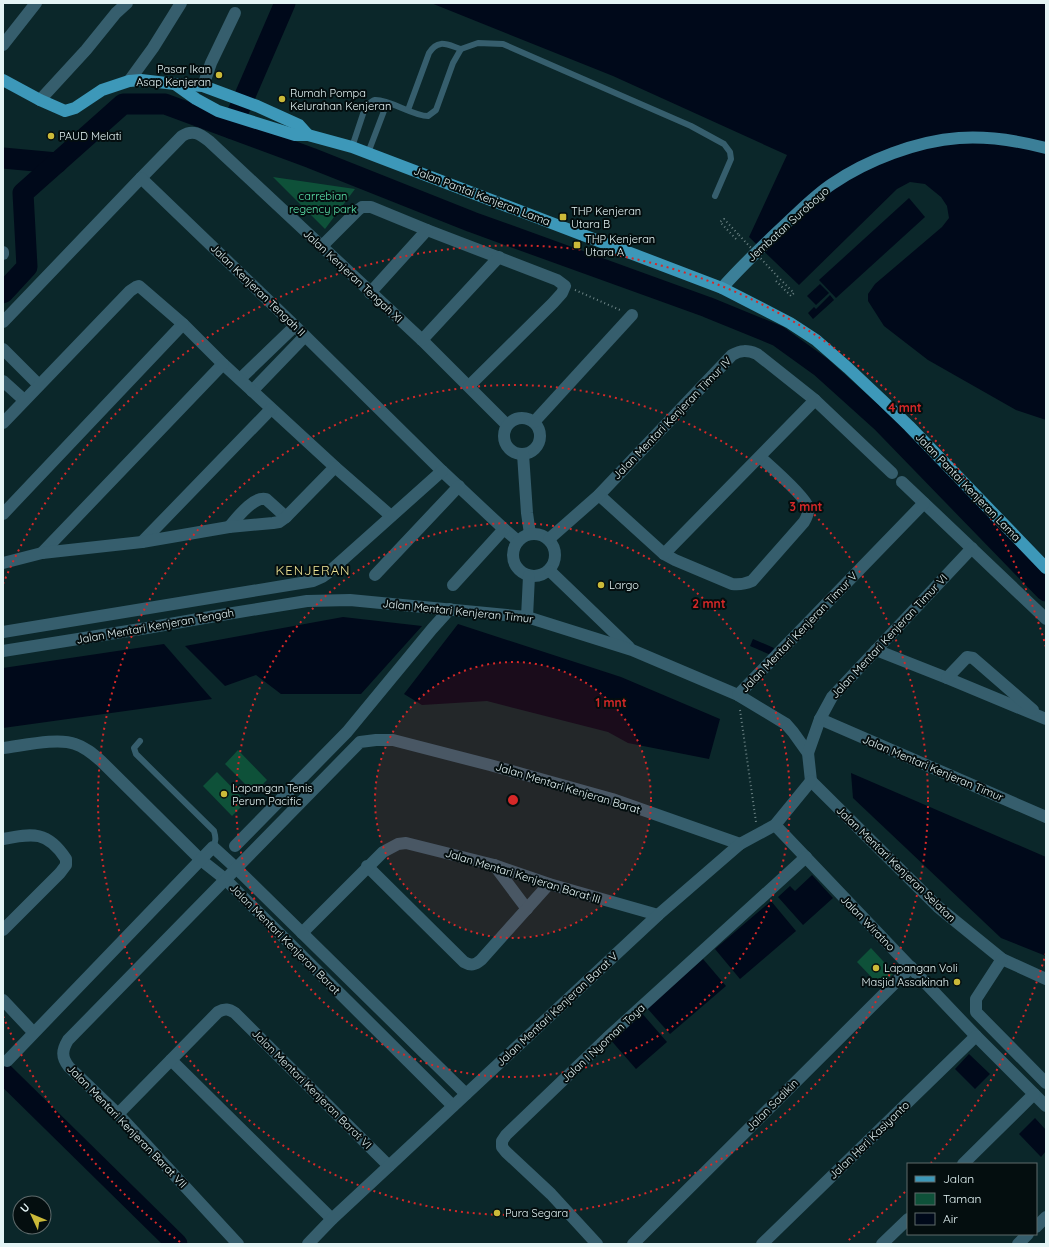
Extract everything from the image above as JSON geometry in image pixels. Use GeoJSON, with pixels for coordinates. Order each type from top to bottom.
{"type":"FeatureCollection","features":[{"type":"Feature","properties":{"kind":"main road","name":"Jalan Pantai Kenjeran Lama"},"geometry":{"type":"LineString","coordinates":[[3,80],[60,110],[70,110],[102,90],[129,81],[141,80],[203,86],[257,106],[299,125],[308,135]]}},
{"type":"Feature","properties":{"kind":"main road","name":"Jalan Pantai Kenjeran Lama"},"geometry":{"type":"LineString","coordinates":[[175,84],[196,99],[218,111],[295,135],[308,135],[352,147],[722,288],[803,331],[848,368],[909,426],[1046,568]]}},
{"type":"Feature","properties":{"kind":"street"},"geometry":{"type":"LineString","coordinates":[[3,45],[36,3]]}},
{"type":"Feature","properties":{"kind":"street"},"geometry":{"type":"LineString","coordinates":[[40,100],[86,50],[116,13],[127,3]]}},
{"type":"Feature","properties":{"kind":"street"},"geometry":{"type":"LineString","coordinates":[[129,81],[153,48],[181,3]]}},
{"type":"Feature","properties":{"kind":"street"},"geometry":{"type":"LineString","coordinates":[[203,86],[211,64],[235,13]]}},
{"type":"Feature","properties":{"kind":"street","name":"Jalan Kenjeran Tengah XI"},"geometry":{"type":"LineString","coordinates":[[142,178],[182,136],[188,132],[197,134],[209,141],[422,340],[507,425]]}},
{"type":"Feature","properties":{"kind":"street","name":"Jembatan Suroboyo"},"geometry":{"type":"LineString","coordinates":[[722,288],[746,261],[813,199],[832,184],[873,161],[896,152],[959,138],[991,139],[1046,148]]}},
{"type":"Feature","properties":{"kind":"street"},"geometry":{"type":"LineString","coordinates":[[3,322],[142,178]]}},
{"type":"Feature","properties":{"kind":"street","name":"Jalan Kenjeran Tengah II"},"geometry":{"type":"LineString","coordinates":[[142,178],[442,471],[518,541]]}},
{"type":"Feature","properties":{"kind":"street"},"geometry":{"type":"LineString","coordinates":[[322,246],[358,210],[367,206],[557,280],[564,286],[562,293],[553,303],[469,386]]}},
{"type":"Feature","properties":{"kind":"street"},"geometry":{"type":"LineString","coordinates":[[370,293],[428,230]]}},
{"type":"Feature","properties":{"kind":"street"},"geometry":{"type":"LineString","coordinates":[[422,340],[500,257]]}},
{"type":"Feature","properties":{"kind":"street"},"geometry":{"type":"LineString","coordinates":[[3,423],[130,291],[139,286],[183,324],[271,409],[391,516]]}},
{"type":"Feature","properties":{"kind":"street"},"geometry":{"type":"LineString","coordinates":[[534,422],[632,315]]}},
{"type":"Feature","properties":{"kind":"street"},"geometry":{"type":"LineString","coordinates":[[3,514],[183,324]]}},
{"type":"Feature","properties":{"kind":"street"},"geometry":{"type":"LineString","coordinates":[[240,379],[295,326]]}},
{"type":"Feature","properties":{"kind":"street"},"geometry":{"type":"LineString","coordinates":[[252,391],[305,336]]}},
{"type":"Feature","properties":{"kind":"street"},"geometry":{"type":"LineString","coordinates":[[3,349],[39,385]]}},
{"type":"Feature","properties":{"kind":"street","name":"Jalan Mentari Kenjeran Timur IV"},"geometry":{"type":"LineString","coordinates":[[549,539],[599,495],[732,355],[738,351],[748,350],[757,354],[815,400],[892,473]]}},
{"type":"Feature","properties":{"kind":"street"},"geometry":{"type":"LineString","coordinates":[[42,553],[223,364]]}},
{"type":"Feature","properties":{"kind":"street"},"geometry":{"type":"LineString","coordinates":[[3,381],[24,400]]}},
{"type":"Feature","properties":{"kind":"street"},"geometry":{"type":"LineString","coordinates":[[664,554],[815,400]]}},
{"type":"Feature","properties":{"kind":"street"},"geometry":{"type":"LineString","coordinates":[[142,542],[271,409]]}},
{"type":"Feature","properties":{"kind":"street"},"geometry":{"type":"LineString","coordinates":[[517,418],[523,418],[534,422],[540,432],[538,444],[534,449],[524,454],[518,454],[508,447],[504,436],[507,425],[517,418]]}},
{"type":"Feature","properties":{"kind":"street"},"geometry":{"type":"LineString","coordinates":[[524,454],[527,513],[530,534]]}},
{"type":"Feature","properties":{"kind":"street"},"geometry":{"type":"LineString","coordinates":[[599,495],[664,554],[732,584],[740,585],[752,581],[804,522],[808,513],[808,508],[803,498],[760,457]]}},
{"type":"Feature","properties":{"kind":"street"},"geometry":{"type":"LineString","coordinates":[[3,563],[42,553],[142,542],[230,527],[279,522],[286,517],[335,467]]}},
{"type":"Feature","properties":{"kind":"street"},"geometry":{"type":"LineString","coordinates":[[3,632],[313,581],[329,572],[442,471]]}},
{"type":"Feature","properties":{"kind":"street"},"geometry":{"type":"LineString","coordinates":[[902,482],[1046,619]]}},
{"type":"Feature","properties":{"kind":"street"},"geometry":{"type":"LineString","coordinates":[[375,575],[459,486]]}},
{"type":"Feature","properties":{"kind":"street"},"geometry":{"type":"LineString","coordinates":[[230,527],[251,504],[262,498],[266,499],[286,517]]}},
{"type":"Feature","properties":{"kind":"street","name":"Jalan Mentari Kenjeran Timur V"},"geometry":{"type":"LineString","coordinates":[[738,695],[924,503]]}},
{"type":"Feature","properties":{"kind":"street"},"geometry":{"type":"LineString","coordinates":[[453,584],[504,529]]}},
{"type":"Feature","properties":{"kind":"street"},"geometry":{"type":"LineString","coordinates":[[530,534],[544,535],[549,539],[556,551],[554,565],[550,571],[544,575],[536,577],[522,574],[514,562],[513,555],[514,547],[518,541],[530,534]]}},
{"type":"Feature","properties":{"kind":"street","name":"Jalan Mentari Kenjeran Timur VI"},"geometry":{"type":"LineString","coordinates":[[808,753],[820,719],[832,697],[972,548]]}},
{"type":"Feature","properties":{"kind":"street"},"geometry":{"type":"LineString","coordinates":[[550,571],[632,650]]}},
{"type":"Feature","properties":{"kind":"street"},"geometry":{"type":"LineString","coordinates":[[527,617],[529,576]]}},
{"type":"Feature","properties":{"kind":"street","name":"Jalan Mentari Kenjeran Timur"},"geometry":{"type":"LineString","coordinates":[[307,601],[350,600],[527,617],[632,650],[738,695],[786,724],[808,753],[811,781]]}},
{"type":"Feature","properties":{"kind":"street","name":"Jalan Mentari Kenjeran Tengah"},"geometry":{"type":"LineString","coordinates":[[3,651],[307,601]]}},
{"type":"Feature","properties":{"kind":"street"},"geometry":{"type":"LineString","coordinates":[[235,846],[347,732],[450,609]]}},
{"type":"Feature","properties":{"kind":"street"},"geometry":{"type":"LineString","coordinates":[[876,650],[1044,718]]}},
{"type":"Feature","properties":{"kind":"street"},"geometry":{"type":"LineString","coordinates":[[947,678],[967,658],[973,658],[1044,718]]}},
{"type":"Feature","properties":{"kind":"street","name":"Jalan Mentari Kenjeran Timur"},"geometry":{"type":"LineString","coordinates":[[820,719],[1046,817]]}},
{"type":"Feature","properties":{"kind":"street"},"geometry":{"type":"LineString","coordinates":[[347,732],[360,742]]}},
{"type":"Feature","properties":{"kind":"street","name":"Jalan Mentari Kenjeran Barat"},"geometry":{"type":"LineString","coordinates":[[360,742],[393,740],[490,765],[597,794],[740,844]]}},
{"type":"Feature","properties":{"kind":"street","name":"Jalan Mentari Kenjeran Barat"},"geometry":{"type":"LineString","coordinates":[[3,748],[62,742],[73,743],[86,748],[201,860],[226,879],[453,1106]]}},
{"type":"Feature","properties":{"kind":"street","name":"Jalan Mentari Kenjeran Barat VII"},"geometry":{"type":"LineString","coordinates":[[238,1244],[118,1114],[68,1067],[62,1055],[64,1047],[74,1034],[360,742]]}},
{"type":"Feature","properties":{"kind":"street","name":"Jalan Mentari Kenjeran Barat V"},"geometry":{"type":"LineString","coordinates":[[308,1244],[332,1219],[658,915],[740,844],[774,825],[811,781]]}},
{"type":"Feature","properties":{"kind":"street","name":"Jalan Mentari Kenjeran Selatan"},"geometry":{"type":"LineString","coordinates":[[811,781],[938,907],[1002,959],[1046,980]]}},
{"type":"Feature","properties":{"kind":"street"},"geometry":{"type":"LineString","coordinates":[[285,794],[298,805]]}},
{"type":"Feature","properties":{"kind":"street","name":"Jalan Wiratno"},"geometry":{"type":"LineString","coordinates":[[774,825],[976,1036],[1046,1106]]}},
{"type":"Feature","properties":{"kind":"street"},"geometry":{"type":"LineString","coordinates":[[3,839],[36,836],[44,837],[52,842],[66,859],[66,865],[60,873],[3,930]]}},
{"type":"Feature","properties":{"kind":"street","name":"Jalan Mentari Kenjeran Barat III"},"geometry":{"type":"LineString","coordinates":[[302,933],[368,866],[384,852],[392,846],[406,843],[494,865],[549,884],[658,915]]}},
{"type":"Feature","properties":{"kind":"street"},"geometry":{"type":"LineString","coordinates":[[7,1061],[33,1032],[213,847]]}},
{"type":"Feature","properties":{"kind":"street","name":"Jalan Mentari Kenjeran Barat"},"geometry":{"type":"LineString","coordinates":[[213,847],[466,1094]]}},
{"type":"Feature","properties":{"kind":"street","name":"Jalan I Nyoman Toya"},"geometry":{"type":"LineString","coordinates":[[591,1242],[551,1194],[506,1152],[502,1147],[502,1141],[506,1134],[607,1038],[806,857]]}},
{"type":"Feature","properties":{"kind":"street"},"geometry":{"type":"LineString","coordinates":[[494,865],[527,909]]}},
{"type":"Feature","properties":{"kind":"street"},"geometry":{"type":"LineString","coordinates":[[368,866],[464,962],[470,965],[476,964],[481,960],[549,884]]}},
{"type":"Feature","properties":{"kind":"street"},"geometry":{"type":"LineString","coordinates":[[1002,959],[976,999],[976,1012],[1046,1083]]}},
{"type":"Feature","properties":{"kind":"street","name":"Jalan Sadikin"},"geometry":{"type":"LineString","coordinates":[[633,1244],[911,967]]}},
{"type":"Feature","properties":{"kind":"street"},"geometry":{"type":"LineString","coordinates":[[3,1000],[33,1032]]}},
{"type":"Feature","properties":{"kind":"street","name":"Jalan Mentari Kenjeran Barat VI"},"geometry":{"type":"LineString","coordinates":[[171,1060],[218,1012],[229,1009],[235,1013],[389,1166]]}},
{"type":"Feature","properties":{"kind":"street","name":"Jalan Heri Kasiyanto"},"geometry":{"type":"LineString","coordinates":[[762,1244],[976,1036]]}},
{"type":"Feature","properties":{"kind":"street"},"geometry":{"type":"LineString","coordinates":[[118,1114],[171,1060],[332,1219]]}},
{"type":"Feature","properties":{"kind":"street"},"geometry":{"type":"LineString","coordinates":[[964,1163],[1034,1094]]}},
{"type":"Feature","properties":{"kind":"street"},"geometry":{"type":"LineString","coordinates":[[1037,1225],[1046,1217]]}},
{"type":"Feature","properties":{"kind":"street"},"geometry":{"type":"LineString","coordinates":[[882,1244],[907,1219]]}},
{"type":"Feature","properties":{"kind":"street"},"geometry":{"type":"LineString","coordinates":[[1018,1244],[1027,1235]]}},
{"type":"Feature","properties":{"kind":"lane"},"geometry":{"type":"LineString","coordinates":[[408,110],[432,47],[438,44],[444,44],[461,49],[478,43],[503,44],[691,126],[724,144],[730,152],[731,159],[715,196]]}},
{"type":"Feature","properties":{"kind":"lane"},"geometry":{"type":"LineString","coordinates":[[352,147],[366,108],[370,103],[376,100],[387,102],[428,116],[436,110],[453,63],[461,49]]}},
{"type":"Feature","properties":{"kind":"lane"},"geometry":{"type":"LineString","coordinates":[[368,153],[387,102]]}},
{"type":"Feature","properties":{"kind":"lane"},"geometry":{"type":"LineString","coordinates":[[140,741],[134,748],[136,754],[214,831],[216,842],[213,847]]}},
{"type":"Feature","properties":{"kind":"path"},"geometry":{"type":"LineString","coordinates":[[736,240],[720,222],[724,219],[794,293],[791,296],[776,281]]}},
{"type":"Feature","properties":{"kind":"path"},"geometry":{"type":"LineString","coordinates":[[564,286],[632,315]]}},
{"type":"Feature","properties":{"kind":"path","name":"Jalan Mentari Kenjeran Timur V"},"geometry":{"type":"LineString","coordinates":[[738,695],[758,834]]}},
{"type":"Feature","properties":{"kind":"green space","name":"carrebian regency park"},"geometry":{"type":"Polygon","coordinates":[[[273,177],[355,189],[325,229],[273,177]]]}},
{"type":"Feature","properties":{"kind":"green space"},"geometry":{"type":"Polygon","coordinates":[[[238,750],[267,780],[254,793],[225,764],[238,750]]]}},
{"type":"Feature","properties":{"kind":"green space","name":"Lapangan Tenis Perum Pacific"},"geometry":{"type":"Polygon","coordinates":[[[217,772],[246,802],[232,816],[203,786],[217,772]]]}},
{"type":"Feature","properties":{"kind":"green space","name":"Lapangan Voli"},"geometry":{"type":"Polygon","coordinates":[[[871,948],[894,973],[880,986],[857,962],[871,948]]]}},
{"type":"Feature","properties":{"kind":"water"},"geometry":{"type":"Polygon","coordinates":[[[431,3],[1046,3],[1046,420],[1016,410],[928,360],[884,326],[868,301],[868,294],[875,284],[942,227],[949,218],[947,206],[941,197],[925,184],[910,182],[897,189],[799,285],[749,237],[787,155],[613,76],[431,3]]]}},
{"type":"Feature","properties":{"kind":"water"},"geometry":{"type":"Polygon","coordinates":[[[909,198],[925,217],[836,298],[819,280],[909,198]]]}},
{"type":"Feature","properties":{"kind":"water"},"geometry":{"type":"Polygon","coordinates":[[[820,284],[829,293],[816,305],[807,296],[820,284]]]}},
{"type":"Feature","properties":{"kind":"water"},"geometry":{"type":"Polygon","coordinates":[[[830,295],[834,300],[813,319],[808,313],[814,307],[816,309],[830,295]]]}},
{"type":"Feature","properties":{"kind":"water"},"geometry":{"type":"Polygon","coordinates":[[[343,617],[422,626],[361,694],[281,694],[256,675],[225,686],[185,646],[343,617]]]}},
{"type":"Feature","properties":{"kind":"water"},"geometry":{"type":"Polygon","coordinates":[[[458,624],[621,677],[720,719],[709,759],[628,743],[608,732],[487,701],[422,705],[404,694],[458,624]]]}},
{"type":"Feature","properties":{"kind":"water"},"geometry":{"type":"Polygon","coordinates":[[[753,639],[774,648],[771,655],[750,646],[753,639]]]}},
{"type":"Feature","properties":{"kind":"water"},"geometry":{"type":"Polygon","coordinates":[[[164,644],[212,699],[3,728],[3,668],[164,644]]]}},
{"type":"Feature","properties":{"kind":"water"},"geometry":{"type":"Polygon","coordinates":[[[851,773],[1046,857],[1046,956],[1001,938],[853,798],[851,773]]]}},
{"type":"Feature","properties":{"kind":"water"},"geometry":{"type":"Polygon","coordinates":[[[812,875],[833,898],[803,925],[778,897],[790,886],[795,891],[812,875]]]}},
{"type":"Feature","properties":{"kind":"water"},"geometry":{"type":"Polygon","coordinates":[[[771,901],[796,931],[740,979],[715,949],[771,901]]]}},
{"type":"Feature","properties":{"kind":"water"},"geometry":{"type":"Polygon","coordinates":[[[703,959],[726,986],[670,1034],[647,1008],[703,959]]]}},
{"type":"Feature","properties":{"kind":"water"},"geometry":{"type":"Polygon","coordinates":[[[640,1011],[667,1042],[636,1069],[609,1038],[640,1011]]]}},
{"type":"Feature","properties":{"kind":"water"},"geometry":{"type":"Polygon","coordinates":[[[969,1054],[990,1074],[975,1089],[955,1069],[969,1054]]]}},
{"type":"Feature","properties":{"kind":"water"},"geometry":{"type":"Polygon","coordinates":[[[1035,1118],[1046,1130],[1046,1151],[1041,1157],[1019,1134],[1035,1118]]]}},
{"type":"Feature","properties":{"kind":"waterway"},"geometry":{"type":"LineString","coordinates":[[231,128],[285,3]]}},
{"type":"Feature","properties":{"kind":"waterway"},"geometry":{"type":"LineString","coordinates":[[3,293],[27,267],[23,193],[123,104],[165,104],[311,158],[472,222],[707,307],[778,336],[821,367],[882,422],[1046,591]]}},
{"type":"Feature","properties":{"kind":"waterway"},"geometry":{"type":"LineString","coordinates":[[3,158],[57,163]]}},
{"type":"Feature","properties":{"kind":"waterway"},"geometry":{"type":"LineString","coordinates":[[3,1073],[177,1244]]}},
{"type":"Feature","properties":{"kind":"place","name":"Pasar Ikan Asap Kenjeran"},"geometry":{"type":"Point","coordinates":[219,75]}},
{"type":"Feature","properties":{"kind":"place","name":"Rumah Pompa Kelurahan Kenjeran"},"geometry":{"type":"Point","coordinates":[282,99]}},
{"type":"Feature","properties":{"kind":"place","name":"PAUD Melati"},"geometry":{"type":"Point","coordinates":[51,136]}},
{"type":"Feature","properties":{"kind":"place","name":"THP Kenjeran Utara B"},"geometry":{"type":"Point","coordinates":[563,217]}},
{"type":"Feature","properties":{"kind":"place","name":"THP Kenjeran Utara A"},"geometry":{"type":"Point","coordinates":[577,245]}},
{"type":"Feature","properties":{"kind":"place","name":"Largo"},"geometry":{"type":"Point","coordinates":[601,585]}},
{"type":"Feature","properties":{"kind":"place","name":"Lapangan Tenis Perum Pacific"},"geometry":{"type":"Point","coordinates":[224,794]}},
{"type":"Feature","properties":{"kind":"place","name":"Lapangan Voli"},"geometry":{"type":"Point","coordinates":[876,968]}},
{"type":"Feature","properties":{"kind":"place","name":"Masjid Assakinah"},"geometry":{"type":"Point","coordinates":[957,982]}},
{"type":"Feature","properties":{"kind":"place","name":"Pura Segara"},"geometry":{"type":"Point","coordinates":[497,1213]}},
{"type":"Feature","properties":{"kind":"district","name":"KENJERAN"},"geometry":{"type":"Point","coordinates":[313,570]}}]}
